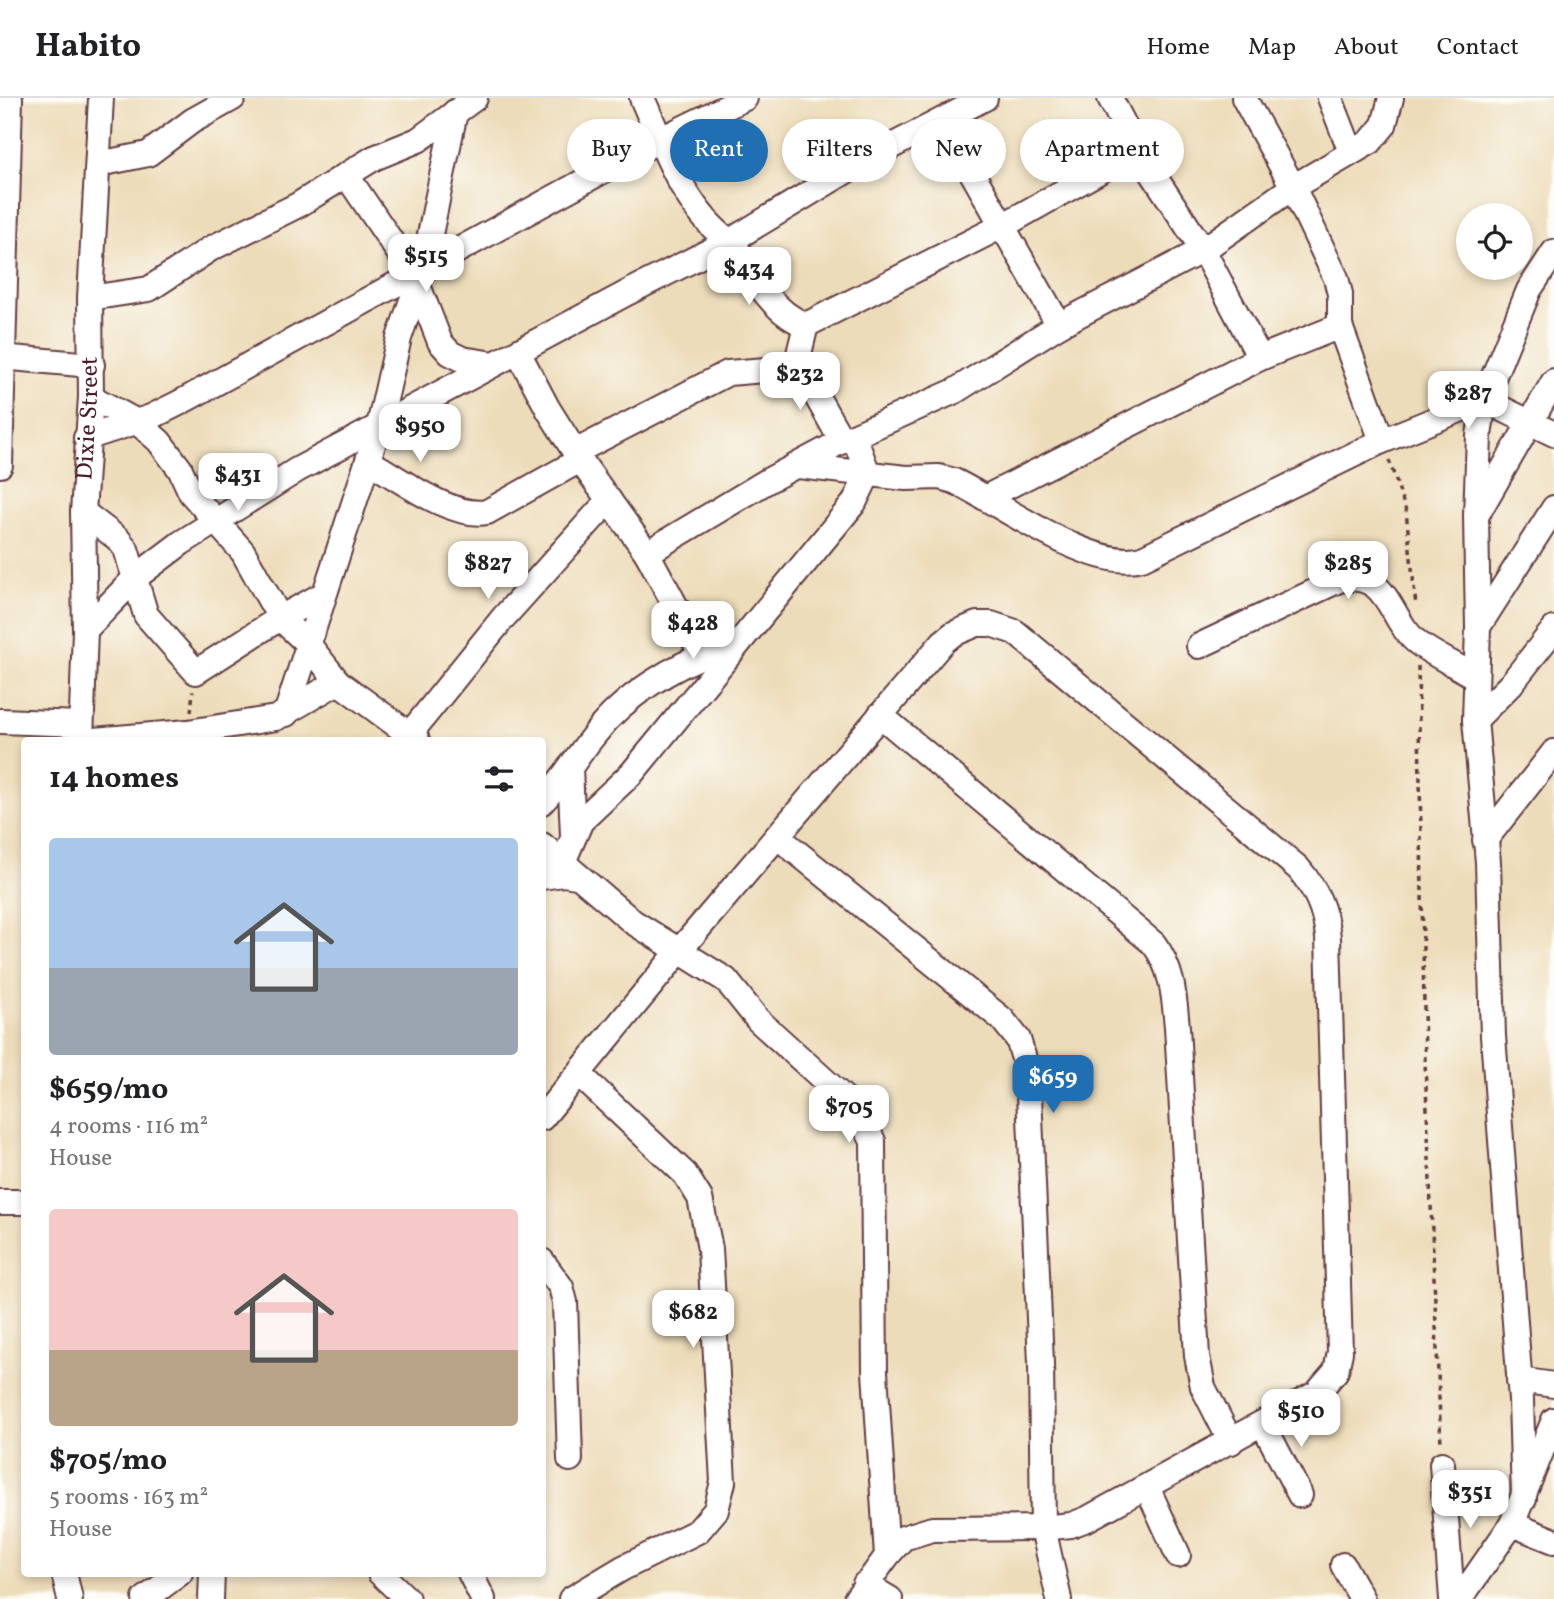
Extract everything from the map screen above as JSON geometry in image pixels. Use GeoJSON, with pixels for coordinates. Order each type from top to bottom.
{"type":"FeatureCollection","features":[{"type":"Feature","properties":{"kind":"street"},"geometry":{"type":"LineString","coordinates":[[0,465],[10,98]]}},
{"type":"Feature","properties":{"kind":"street","name":"Dixie Street"},"geometry":{"type":"LineString","coordinates":[[86,735],[83,512],[86,438],[91,397],[90,298],[101,98]]}},
{"type":"Feature","properties":{"kind":"street"},"geometry":{"type":"LineString","coordinates":[[99,164],[148,154],[192,121],[233,98]]}},
{"type":"Feature","properties":{"kind":"street"},"geometry":{"type":"LineString","coordinates":[[642,98],[698,211],[730,241],[754,277],[783,312],[806,325]]}},
{"type":"Feature","properties":{"kind":"street"},"geometry":{"type":"LineString","coordinates":[[86,438],[137,422],[192,396],[418,276],[660,139],[745,98]]}},
{"type":"Feature","properties":{"kind":"street"},"geometry":{"type":"LineString","coordinates":[[948,119],[985,98]]}},
{"type":"Feature","properties":{"kind":"street"},"geometry":{"type":"LineString","coordinates":[[1110,98],[1121,119]]}},
{"type":"Feature","properties":{"kind":"street"},"geometry":{"type":"LineString","coordinates":[[1244,98],[1293,187],[1336,278],[1340,294],[1340,326],[1382,441]]}},
{"type":"Feature","properties":{"kind":"street"},"geometry":{"type":"LineString","coordinates":[[1330,98],[1351,152]]}},
{"type":"Feature","properties":{"kind":"street"},"geometry":{"type":"LineString","coordinates":[[647,553],[848,439],[955,391],[1059,325],[1203,250],[1293,187],[1378,134],[1388,114],[1391,98]]}},
{"type":"Feature","properties":{"kind":"street"},"geometry":{"type":"LineString","coordinates":[[90,298],[149,289],[210,249],[298,205],[374,158],[418,140],[465,105]]}},
{"type":"Feature","properties":{"kind":"street"},"geometry":{"type":"LineString","coordinates":[[286,714],[379,426],[400,338],[465,105]]}},
{"type":"Feature","properties":{"kind":"street"},"geometry":{"type":"LineString","coordinates":[[85,630],[136,578],[213,522],[297,470],[494,363],[730,241],[861,162],[911,138]]}},
{"type":"Feature","properties":{"kind":"street"},"geometry":{"type":"LineString","coordinates":[[347,176],[418,276],[440,342],[450,353],[462,359],[494,363]]}},
{"type":"Feature","properties":{"kind":"street"},"geometry":{"type":"LineString","coordinates":[[979,182],[1059,325]]}},
{"type":"Feature","properties":{"kind":"street"},"geometry":{"type":"LineString","coordinates":[[573,836],[591,811],[632,773],[735,644],[839,523],[864,488],[868,474],[797,362],[806,325],[1004,225],[1080,182]]}},
{"type":"Feature","properties":{"kind":"street"},"geometry":{"type":"LineString","coordinates":[[1158,182],[1203,250],[1260,358]]}},
{"type":"Feature","properties":{"kind":"street"},"geometry":{"type":"LineString","coordinates":[[1524,1499],[1519,1380],[1493,1036],[1485,840],[1475,719],[1478,626],[1476,516],[1479,436],[1484,400],[1533,282],[1554,252]]}},
{"type":"Feature","properties":{"kind":"street"},"geometry":{"type":"LineString","coordinates":[[987,497],[1260,358],[1340,326]]}},
{"type":"Feature","properties":{"kind":"street"},"geometry":{"type":"LineString","coordinates":[[518,352],[548,409],[578,456],[647,553],[702,655]]}},
{"type":"Feature","properties":{"kind":"street"},"geometry":{"type":"LineString","coordinates":[[1,357],[92,365]]}},
{"type":"Feature","properties":{"kind":"street"},"geometry":{"type":"LineString","coordinates":[[368,461],[450,507],[476,514],[487,512],[578,456],[728,373],[778,369],[797,362]]}},
{"type":"Feature","properties":{"kind":"street"},"geometry":{"type":"LineString","coordinates":[[1476,516],[1554,381]]}},
{"type":"Feature","properties":{"kind":"street"},"geometry":{"type":"LineString","coordinates":[[91,397],[137,422],[170,454],[191,493],[213,522],[243,552],[280,618],[308,644],[338,682],[412,737]]}},
{"type":"Feature","properties":{"kind":"street"},"geometry":{"type":"LineString","coordinates":[[798,466],[868,474],[939,477],[987,497],[1077,549],[1128,562],[1142,558],[1382,441],[1484,400],[1554,434]]}},
{"type":"Feature","properties":{"kind":"street"},"geometry":{"type":"LineString","coordinates":[[414,737],[503,618],[609,500]]}},
{"type":"Feature","properties":{"kind":"street"},"geometry":{"type":"LineString","coordinates":[[1478,626],[1554,508]]}},
{"type":"Feature","properties":{"kind":"street"},"geometry":{"type":"LineString","coordinates":[[83,512],[118,539],[126,549],[146,615],[195,672],[280,618],[324,594]]}},
{"type":"Feature","properties":{"kind":"street"},"geometry":{"type":"LineString","coordinates":[[1199,646],[1339,580],[1353,577],[1376,586],[1417,642],[1475,677]]}},
{"type":"Feature","properties":{"kind":"street"},"geometry":{"type":"LineString","coordinates":[[546,1113],[680,950],[880,715],[953,634],[977,624],[1003,626],[1015,632],[1298,868],[1320,899],[1328,937],[1340,1352],[1336,1371],[1325,1387],[1263,1424],[1087,1519],[1071,1525],[1043,1528],[932,1529],[903,1538],[861,1592],[890,1599]]}},
{"type":"Feature","properties":{"kind":"street"},"geometry":{"type":"LineString","coordinates":[[1475,719],[1511,684],[1554,629]]}},
{"type":"Feature","properties":{"kind":"street"},"geometry":{"type":"LineString","coordinates":[[546,797],[596,731],[634,698],[662,677],[702,655],[735,644]]}},
{"type":"Feature","properties":{"kind":"street"},"geometry":{"type":"LineString","coordinates":[[0,721],[86,735],[189,736],[276,718],[338,682]]}},
{"type":"Feature","properties":{"kind":"street"},"geometry":{"type":"LineString","coordinates":[[880,715],[1154,944],[1164,957],[1172,979],[1177,1027],[1198,1356],[1203,1387],[1231,1442]]}},
{"type":"Feature","properties":{"kind":"street"},"geometry":{"type":"LineString","coordinates":[[1485,840],[1554,752]]}},
{"type":"Feature","properties":{"kind":"street"},"geometry":{"type":"LineString","coordinates":[[546,876],[563,874],[570,869],[573,836],[570,767]]}},
{"type":"Feature","properties":{"kind":"street"},"geometry":{"type":"LineString","coordinates":[[778,837],[1002,1019],[1018,1040],[1029,1086],[1041,1363],[1043,1528],[1059,1599]]}},
{"type":"Feature","properties":{"kind":"street"},"geometry":{"type":"LineString","coordinates":[[546,848],[633,922],[726,980],[758,1020],[828,1080],[856,1109],[873,1141],[875,1373],[887,1556]]}},
{"type":"Feature","properties":{"kind":"street"},"geometry":{"type":"LineString","coordinates":[[571,1599],[623,1568],[698,1531],[716,1510],[723,1482],[710,1249],[700,1198],[685,1174],[579,1074]]}},
{"type":"Feature","properties":{"kind":"street"},"geometry":{"type":"LineString","coordinates":[[0,1202],[21,1202]]}},
{"type":"Feature","properties":{"kind":"street"},"geometry":{"type":"LineString","coordinates":[[546,1265],[553,1273],[565,1302],[570,1459]]}},
{"type":"Feature","properties":{"kind":"street"},"geometry":{"type":"LineString","coordinates":[[1519,1380],[1554,1385]]}},
{"type":"Feature","properties":{"kind":"street"},"geometry":{"type":"LineString","coordinates":[[1460,1599],[1512,1524],[1546,1454],[1554,1420]]}},
{"type":"Feature","properties":{"kind":"street"},"geometry":{"type":"LineString","coordinates":[[1263,1424],[1300,1495]]}},
{"type":"Feature","properties":{"kind":"street"},"geometry":{"type":"LineString","coordinates":[[1442,1464],[1452,1599]]}},
{"type":"Feature","properties":{"kind":"street"},"geometry":{"type":"LineString","coordinates":[[1147,1487],[1178,1555]]}},
{"type":"Feature","properties":{"kind":"street"},"geometry":{"type":"LineString","coordinates":[[1512,1524],[1554,1541]]}},
{"type":"Feature","properties":{"kind":"street"},"geometry":{"type":"LineString","coordinates":[[1343,1565],[1362,1599]]}},
{"type":"Feature","properties":{"kind":"street"},"geometry":{"type":"LineString","coordinates":[[65,1577],[70,1599]]}},
{"type":"Feature","properties":{"kind":"street"},"geometry":{"type":"LineString","coordinates":[[145,1599],[175,1577]]}},
{"type":"Feature","properties":{"kind":"street"},"geometry":{"type":"LineString","coordinates":[[211,1599],[212,1577]]}},
{"type":"Feature","properties":{"kind":"street"},"geometry":{"type":"LineString","coordinates":[[384,1577],[407,1599]]}},
{"type":"Feature","properties":{"kind":"street"},"geometry":{"type":"LineString","coordinates":[[472,1577],[483,1599]]}},
{"type":"Feature","properties":{"kind":"path"},"geometry":{"type":"LineString","coordinates":[[1382,441],[1406,511],[1410,531],[1417,642],[1425,1062],[1442,1464]]}},
{"type":"Feature","properties":{"kind":"path"},"geometry":{"type":"LineString","coordinates":[[189,736],[195,672]]}}]}
